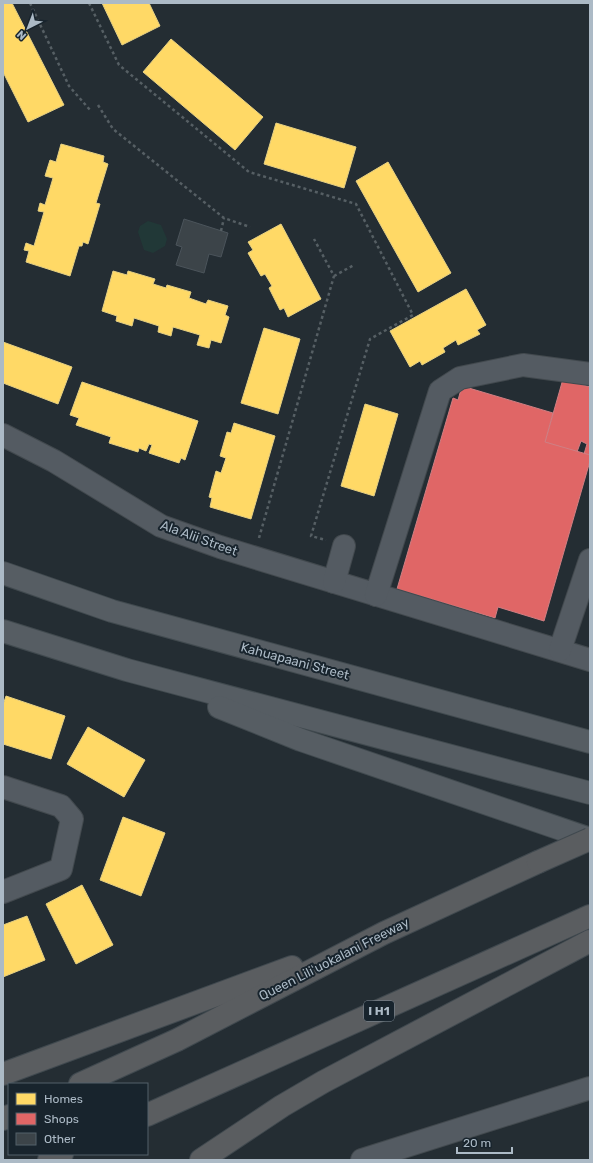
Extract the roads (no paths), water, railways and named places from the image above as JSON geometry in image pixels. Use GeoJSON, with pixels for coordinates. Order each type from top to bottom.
{"type":"FeatureCollection","features":[{"type":"Feature","properties":{"kind":"highway","name":"Queen Liliʻuokalani Freeway"},"geometry":{"type":"LineString","coordinates":[[82,1083],[177,1040],[384,933],[590,839]]}},
{"type":"Feature","properties":{"kind":"highway","name":"I H1"},"geometry":{"type":"LineString","coordinates":[[148,1115],[590,916]]}},
{"type":"Feature","properties":{"kind":"highway"},"geometry":{"type":"LineString","coordinates":[[3,1074],[384,933]]}},
{"type":"Feature","properties":{"kind":"highway"},"geometry":{"type":"LineString","coordinates":[[201,1160],[282,1106],[323,1082],[590,941]]}},
{"type":"Feature","properties":{"kind":"highway"},"geometry":{"type":"LineString","coordinates":[[49,1160],[60,1155]]}},
{"type":"Feature","properties":{"kind":"main road","name":"Kahuapaani Street"},"geometry":{"type":"LineString","coordinates":[[3,574],[112,611],[590,742]]}},
{"type":"Feature","properties":{"kind":"main road"},"geometry":{"type":"LineString","coordinates":[[3,631],[127,670],[590,793]]}},
{"type":"Feature","properties":{"kind":"main road"},"geometry":{"type":"LineString","coordinates":[[127,670],[301,740],[590,839]]}},
{"type":"Feature","properties":{"kind":"street"},"geometry":{"type":"LineString","coordinates":[[370,594],[440,391],[446,385],[460,378],[523,365],[590,374]]}},
{"type":"Feature","properties":{"kind":"street","name":"Ala Alii Street"},"geometry":{"type":"LineString","coordinates":[[3,435],[54,462],[161,526],[220,547],[370,594],[590,660]]}},
{"type":"Feature","properties":{"kind":"street"},"geometry":{"type":"LineString","coordinates":[[334,582],[337,544]]}},
{"type":"Feature","properties":{"kind":"street"},"geometry":{"type":"LineString","coordinates":[[560,650],[590,560]]}},
{"type":"Feature","properties":{"kind":"street"},"geometry":{"type":"LineString","coordinates":[[3,787],[61,806],[72,819],[61,870],[3,892]]}},
{"type":"Feature","properties":{"kind":"street"},"geometry":{"type":"LineString","coordinates":[[362,1160],[590,1088]]}}]}
